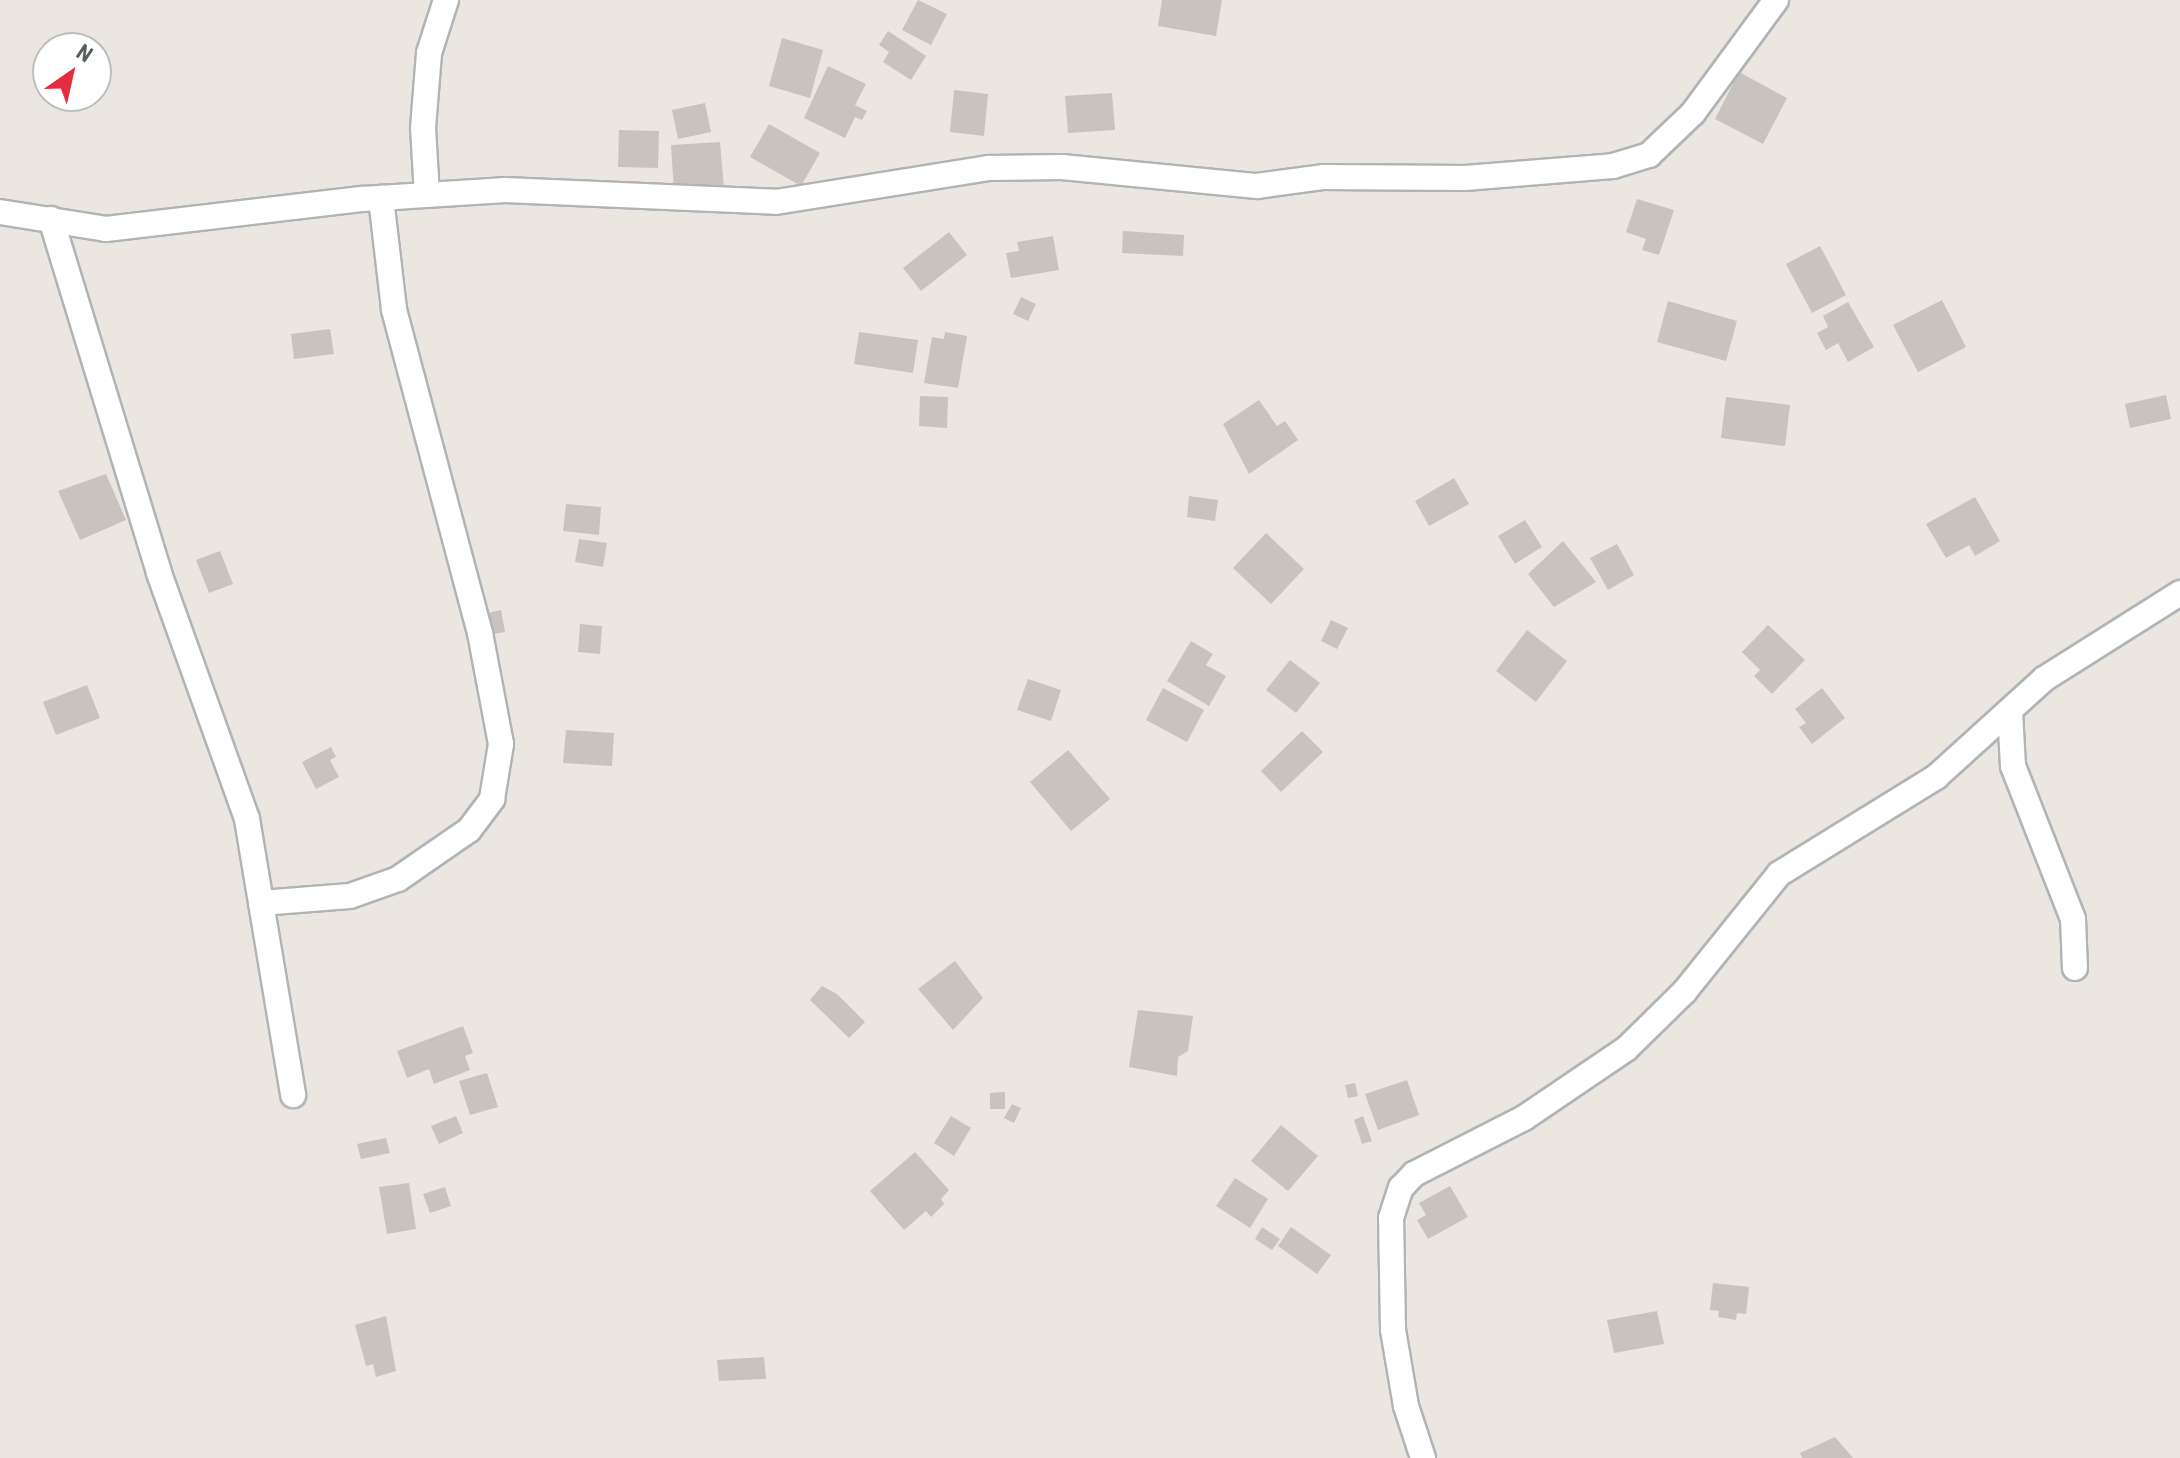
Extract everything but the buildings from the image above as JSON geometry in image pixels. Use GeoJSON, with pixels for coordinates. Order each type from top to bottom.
{"type":"FeatureCollection","features":[{"type":"Feature","properties":{"kind":"street"},"geometry":{"type":"LineString","coordinates":[[427,195],[423,128],[429,53],[446,0]]}},
{"type":"Feature","properties":{"kind":"street"},"geometry":{"type":"LineString","coordinates":[[0,212],[106,229],[381,198],[505,190],[776,202],[989,168],[1062,167],[1257,186],[1324,177],[1465,178],[1613,166],[1649,155],[1693,113],[1776,0]]}},
{"type":"Feature","properties":{"kind":"street"},"geometry":{"type":"LineString","coordinates":[[261,903],[350,896],[398,879],[469,830],[492,799],[501,744],[480,633],[394,309],[381,198]]}},
{"type":"Feature","properties":{"kind":"street"},"geometry":{"type":"LineString","coordinates":[[51,219],[159,573],[247,819],[293,1095]]}},
{"type":"Feature","properties":{"kind":"street"},"geometry":{"type":"LineString","coordinates":[[1423,1458],[1406,1406],[1393,1330],[1391,1218],[1401,1188],[1414,1174],[1524,1118],[1626,1049],[1685,991],[1779,874],[1936,777],[2056,671],[2180,593]]}},
{"type":"Feature","properties":{"kind":"street"},"geometry":{"type":"LineString","coordinates":[[2010,711],[2013,766],[2073,919],[2075,968]]}}]}
